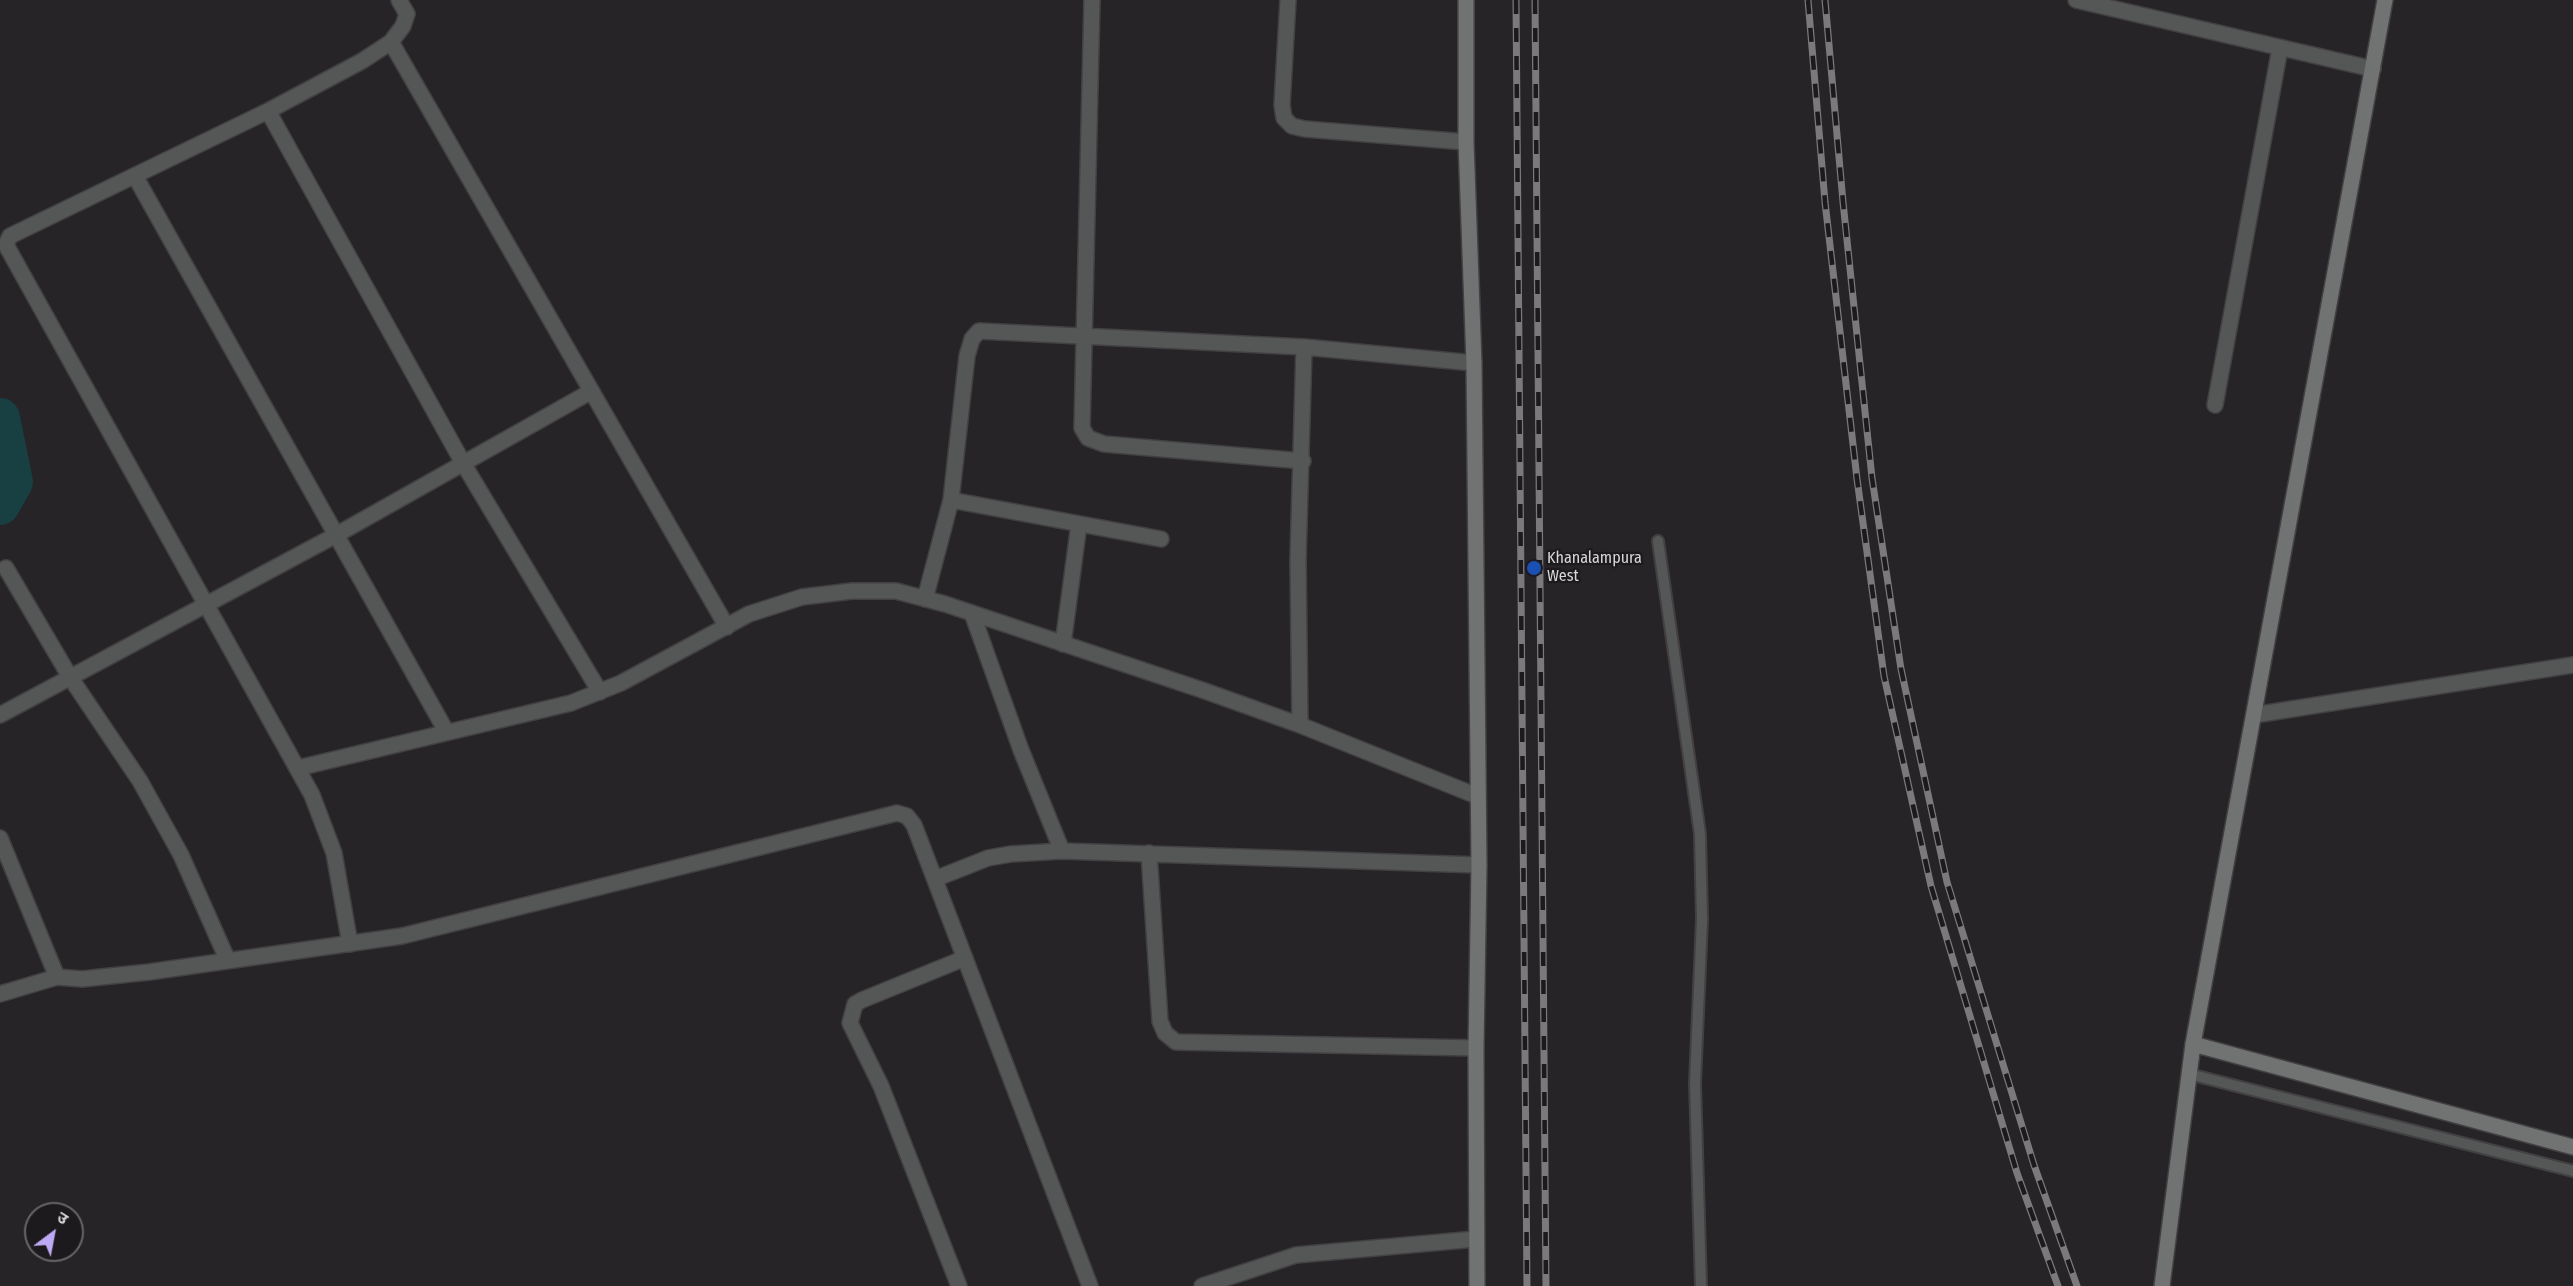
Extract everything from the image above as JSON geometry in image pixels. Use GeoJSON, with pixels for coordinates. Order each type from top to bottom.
{"type":"FeatureCollection","features":[{"type":"Feature","properties":{"kind":"street"},"geometry":{"type":"LineString","coordinates":[[350,944],[334,853],[312,795],[6,245],[10,237],[268,111],[362,61],[391,42],[403,26],[407,14],[399,0]]}},
{"type":"Feature","properties":{"kind":"street"},"geometry":{"type":"LineString","coordinates":[[1092,0],[1082,428],[1088,438],[1104,444],[1303,461]]}},
{"type":"Feature","properties":{"kind":"street"},"geometry":{"type":"LineString","coordinates":[[1288,0],[1282,105],[1284,118],[1292,126],[1466,142]]}},
{"type":"Feature","properties":{"kind":"street"},"geometry":{"type":"LineString","coordinates":[[1466,0],[1466,142],[1474,363],[1479,865],[1476,1048],[1477,1286]]}},
{"type":"Feature","properties":{"kind":"street"},"geometry":{"type":"LineString","coordinates":[[2076,0],[2373,69]]}},
{"type":"Feature","properties":{"kind":"street"},"geometry":{"type":"LineString","coordinates":[[2162,1286],[2193,1044],[2385,0]]}},
{"type":"Feature","properties":{"kind":"street"},"geometry":{"type":"LineString","coordinates":[[391,42],[727,627]]}},
{"type":"Feature","properties":{"kind":"street"},"geometry":{"type":"LineString","coordinates":[[2215,405],[2280,48]]}},
{"type":"Feature","properties":{"kind":"street"},"geometry":{"type":"LineString","coordinates":[[268,111],[463,463],[600,692]]}},
{"type":"Feature","properties":{"kind":"street"},"geometry":{"type":"LineString","coordinates":[[135,176],[446,731]]}},
{"type":"Feature","properties":{"kind":"street"},"geometry":{"type":"LineString","coordinates":[[925,599],[951,500],[967,356],[972,339],[979,331],[1084,334],[1304,347],[1474,363]]}},
{"type":"Feature","properties":{"kind":"street"},"geometry":{"type":"LineString","coordinates":[[1300,725],[1298,560],[1303,461],[1304,347]]}},
{"type":"Feature","properties":{"kind":"street"},"geometry":{"type":"LineString","coordinates":[[0,715],[336,535],[590,392]]}},
{"type":"Feature","properties":{"kind":"street"},"geometry":{"type":"LineString","coordinates":[[951,500],[1161,539]]}},
{"type":"Feature","properties":{"kind":"street"},"geometry":{"type":"LineString","coordinates":[[1063,644],[1079,524]]}},
{"type":"Feature","properties":{"kind":"street"},"geometry":{"type":"LineString","coordinates":[[6,568],[70,677],[140,781],[176,846],[228,961]]}},
{"type":"Feature","properties":{"kind":"street"},"geometry":{"type":"LineString","coordinates":[[298,768],[571,703],[600,692],[749,614],[802,597],[863,591],[896,591],[972,613],[1300,725],[1477,796]]}},
{"type":"Feature","properties":{"kind":"street"},"geometry":{"type":"LineString","coordinates":[[972,613],[1021,750],[1062,851]]}},
{"type":"Feature","properties":{"kind":"street"},"geometry":{"type":"LineString","coordinates":[[2254,715],[2573,665]]}},
{"type":"Feature","properties":{"kind":"street"},"geometry":{"type":"LineString","coordinates":[[0,994],[57,977],[82,979],[402,936],[897,813],[907,816],[914,825],[1090,1286]]}},
{"type":"Feature","properties":{"kind":"street"},"geometry":{"type":"LineString","coordinates":[[0,838],[57,977]]}},
{"type":"Feature","properties":{"kind":"street"},"geometry":{"type":"LineString","coordinates":[[935,879],[988,858],[1011,854],[1062,851],[1479,865]]}},
{"type":"Feature","properties":{"kind":"street"},"geometry":{"type":"LineString","coordinates":[[1149,853],[1160,1021],[1165,1033],[1176,1042],[1476,1048]]}},
{"type":"Feature","properties":{"kind":"street"},"geometry":{"type":"LineString","coordinates":[[959,1286],[881,1086],[850,1023],[851,1011],[855,1004],[862,1000],[965,958]]}},
{"type":"Feature","properties":{"kind":"street"},"geometry":{"type":"LineString","coordinates":[[2193,1044],[2573,1147]]}},
{"type":"Feature","properties":{"kind":"street"},"geometry":{"type":"LineString","coordinates":[[1202,1286],[1296,1255],[1476,1239]]}},
{"type":"Feature","properties":{"kind":"lane"},"geometry":{"type":"LineString","coordinates":[[1659,541],[1700,834],[1702,919],[1695,1083],[1701,1286]]}},
{"type":"Feature","properties":{"kind":"lane"},"geometry":{"type":"LineString","coordinates":[[2189,1074],[2573,1171]]}},
{"type":"Feature","properties":{"kind":"waterway"},"geometry":{"type":"LineString","coordinates":[[0,418],[13,482],[0,505]]}},
{"type":"Feature","properties":{"kind":"railway"},"geometry":{"type":"LineString","coordinates":[[1516,0],[1527,1286]]}},
{"type":"Feature","properties":{"kind":"railway"},"geometry":{"type":"LineString","coordinates":[[1535,0],[1546,1286]]}},
{"type":"Feature","properties":{"kind":"railway"},"geometry":{"type":"LineString","coordinates":[[1808,0],[1825,202],[1857,479],[1884,676],[1931,886],[2017,1173],[2058,1286]]}},
{"type":"Feature","properties":{"kind":"railway"},"geometry":{"type":"LineString","coordinates":[[1825,0],[1843,202],[1872,478],[1901,669],[1947,882],[2034,1165],[2077,1286]]}},
{"type":"Feature","properties":{"kind":"place","name":"Khanalampura West"},"geometry":{"type":"Point","coordinates":[1534,568]}}]}
